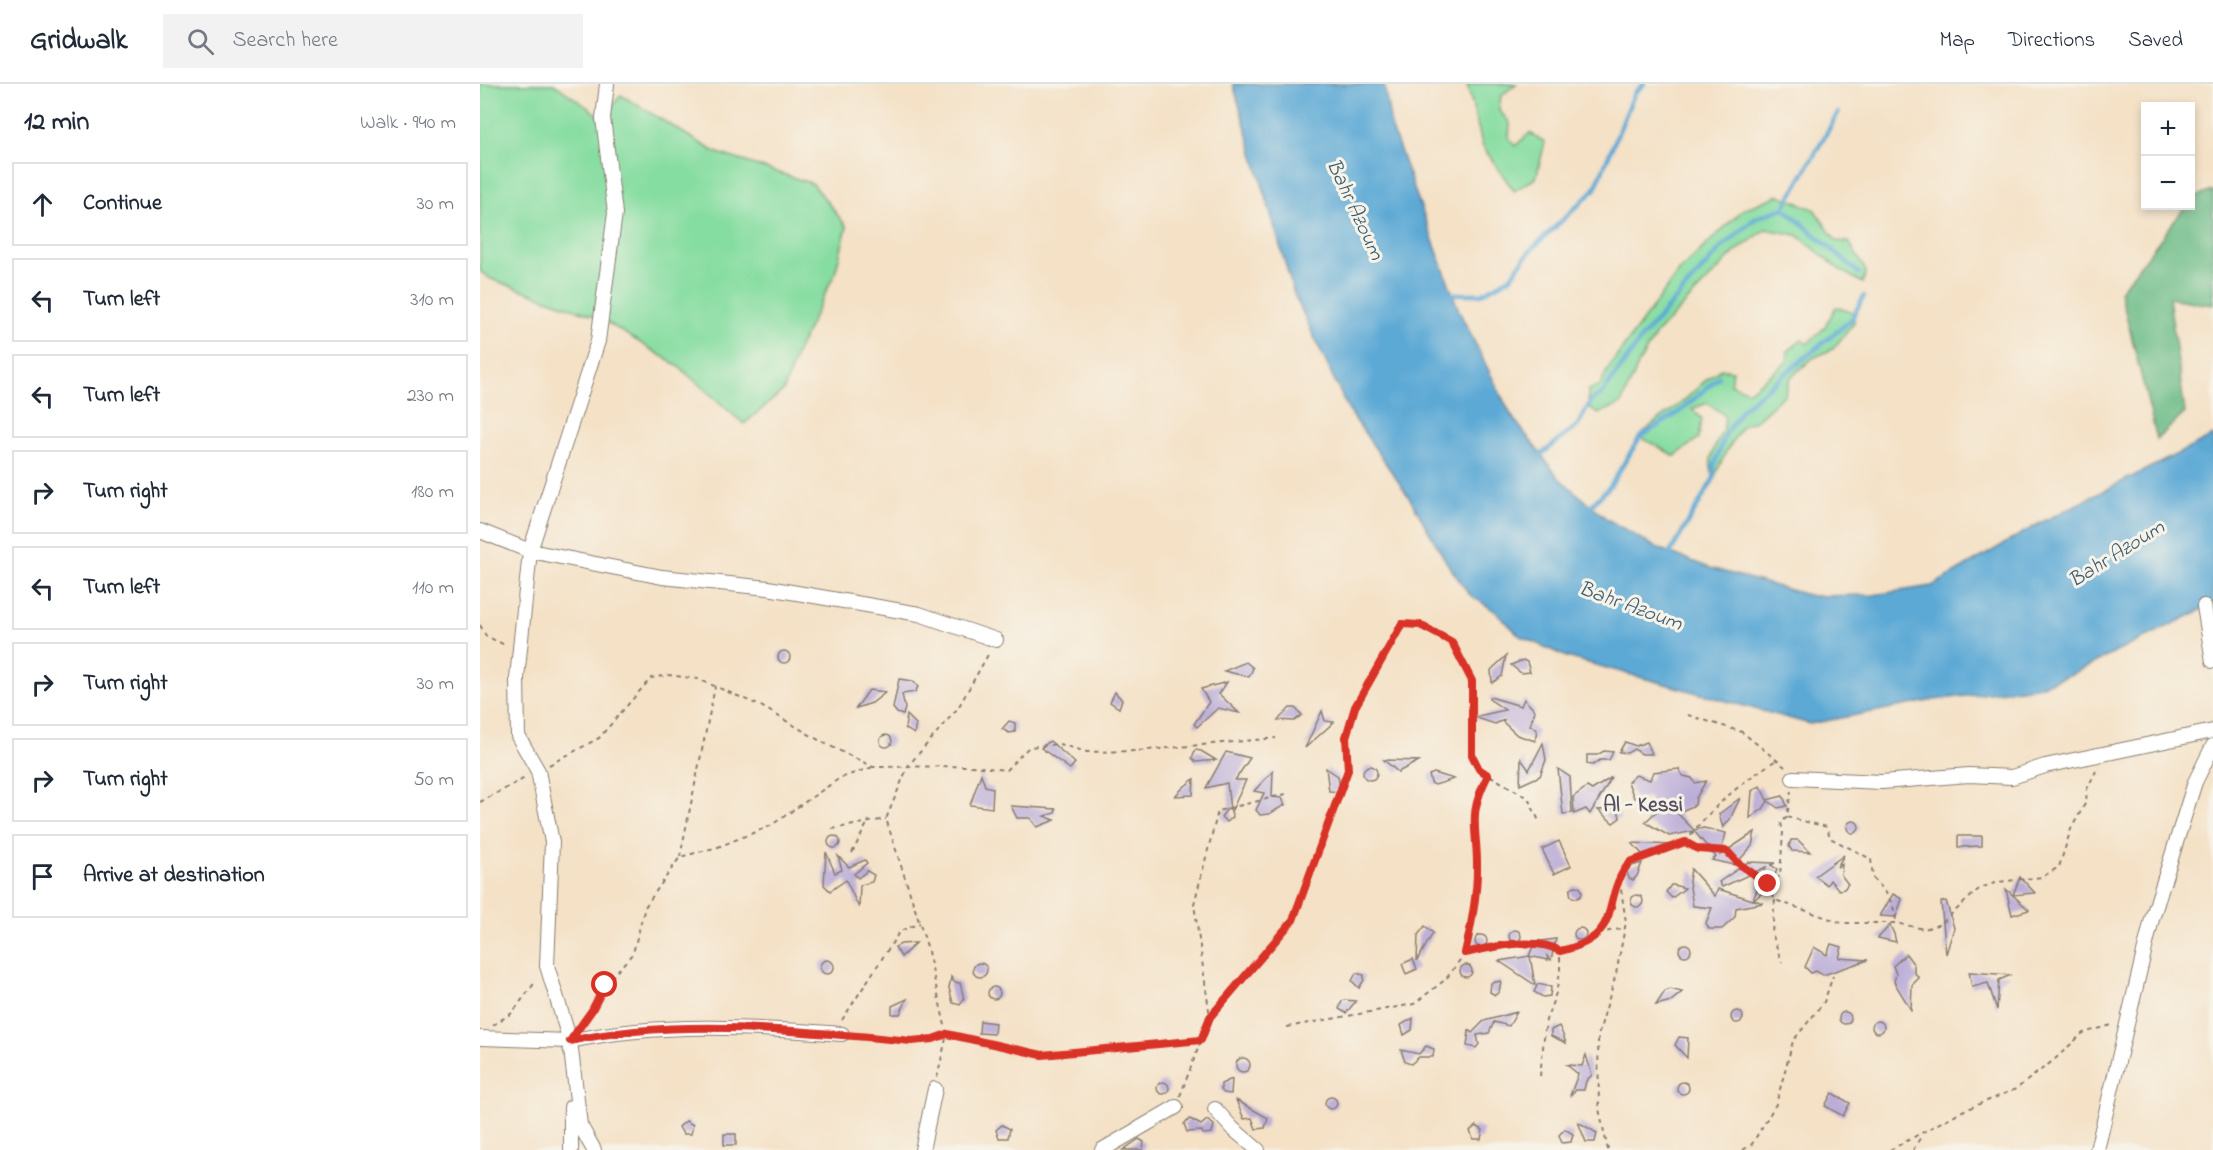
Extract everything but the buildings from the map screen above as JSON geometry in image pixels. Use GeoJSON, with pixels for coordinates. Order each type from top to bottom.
{"type":"FeatureCollection","features":[{"type":"Feature","properties":{"kind":"street"},"geometry":{"type":"LineString","coordinates":[[594,1150],[580,1125],[570,1041],[547,966],[552,842],[538,771],[518,736],[517,678],[530,551],[598,341],[615,213],[603,118],[607,84]]}},
{"type":"Feature","properties":{"kind":"street"},"geometry":{"type":"LineString","coordinates":[[480,531],[530,551],[662,577],[768,588],[918,614],[996,640]]}},
{"type":"Feature","properties":{"kind":"street"},"geometry":{"type":"LineString","coordinates":[[2204,606],[2213,661]]}},
{"type":"Feature","properties":{"kind":"street"},"geometry":{"type":"LineString","coordinates":[[1793,778],[1882,782],[1969,775],[2006,778],[2045,766],[2213,731]]}},
{"type":"Feature","properties":{"kind":"street"},"geometry":{"type":"LineString","coordinates":[[2097,1150],[2152,919],[2194,782],[2213,746]]}},
{"type":"Feature","properties":{"kind":"street"},"geometry":{"type":"LineString","coordinates":[[484,1033],[570,1041],[603,1034],[765,1028],[842,1034]]}},
{"type":"Feature","properties":{"kind":"street"},"geometry":{"type":"LineString","coordinates":[[568,1149],[570,1041]]}},
{"type":"Feature","properties":{"kind":"street"},"geometry":{"type":"LineString","coordinates":[[922,1150],[935,1089]]}},
{"type":"Feature","properties":{"kind":"street"},"geometry":{"type":"LineString","coordinates":[[1102,1150],[1176,1107]]}},
{"type":"Feature","properties":{"kind":"street"},"geometry":{"type":"LineString","coordinates":[[1215,1109],[1232,1128],[1258,1150]]}},
{"type":"Feature","properties":{"kind":"path"},"geometry":{"type":"LineString","coordinates":[[1176,1107],[1210,1017],[1293,920],[1348,770],[1346,737],[1355,707],[1402,624],[1420,625],[1452,642],[1472,681],[1472,755],[1479,769],[1528,798],[1539,821]]}},
{"type":"Feature","properties":{"kind":"path"},"geometry":{"type":"LineString","coordinates":[[480,625],[486,636],[520,653]]}},
{"type":"Feature","properties":{"kind":"path"},"geometry":{"type":"LineString","coordinates":[[935,1089],[947,1034],[920,923],[886,819],[908,766],[958,708],[996,640]]}},
{"type":"Feature","properties":{"kind":"path"},"geometry":{"type":"LineString","coordinates":[[480,802],[599,738],[651,678],[669,675],[698,679],[760,706],[822,742],[873,767]]}},
{"type":"Feature","properties":{"kind":"path"},"geometry":{"type":"LineString","coordinates":[[570,1041],[592,1010],[605,985],[633,953],[645,907],[680,857],[715,687]]}},
{"type":"Feature","properties":{"kind":"path"},"geometry":{"type":"LineString","coordinates":[[1688,716],[1742,732],[1778,759],[1793,778],[1787,817],[1781,823],[1783,832],[1780,876],[1768,884]]}},
{"type":"Feature","properties":{"kind":"path"},"geometry":{"type":"LineString","coordinates":[[680,857],[718,847],[770,825],[840,778],[873,767],[972,766],[1006,770],[1029,747],[1059,744],[1087,752],[1137,751],[1276,738]]}},
{"type":"Feature","properties":{"kind":"path"},"geometry":{"type":"LineString","coordinates":[[1775,900],[1842,923],[1896,923],[1923,929],[1941,924],[1980,888],[1998,882],[2042,877],[2059,867],[2071,829],[2086,802],[2087,789],[2092,777],[2108,753]]}},
{"type":"Feature","properties":{"kind":"path"},"geometry":{"type":"LineString","coordinates":[[1465,953],[1496,947],[1549,944],[1560,951],[1578,947],[1599,933],[1608,922],[1620,880],[1630,862],[1685,842],[1703,818],[1744,780],[1778,759]]}},
{"type":"Feature","properties":{"kind":"path"},"geometry":{"type":"LineString","coordinates":[[1287,1027],[1414,1004],[1446,980],[1465,953],[1477,870],[1473,822],[1476,798],[1488,775]]}},
{"type":"Feature","properties":{"kind":"path"},"geometry":{"type":"LineString","coordinates":[[1210,1017],[1194,904],[1218,811],[1290,793]]}},
{"type":"Feature","properties":{"kind":"path"},"geometry":{"type":"LineString","coordinates":[[1787,817],[1827,827],[1830,838],[1871,859],[1873,878],[1886,891],[1894,910],[1896,923]]}},
{"type":"Feature","properties":{"kind":"path"},"geometry":{"type":"LineString","coordinates":[[832,828],[869,820],[886,819]]}},
{"type":"Feature","properties":{"kind":"path"},"geometry":{"type":"LineString","coordinates":[[852,853],[869,820]]}},
{"type":"Feature","properties":{"kind":"path"},"geometry":{"type":"LineString","coordinates":[[1685,842],[1698,849],[1727,851],[1738,863],[1768,884],[1775,900],[1772,933],[1782,963]]}},
{"type":"Feature","properties":{"kind":"path"},"geometry":{"type":"LineString","coordinates":[[1608,1150],[1599,1109],[1598,1036],[1616,974],[1625,928],[1620,880]]}},
{"type":"Feature","properties":{"kind":"path"},"geometry":{"type":"LineString","coordinates":[[920,923],[900,931],[841,1022],[842,1034],[911,1041],[933,1039],[947,1034],[1042,1055],[1201,1040]]}},
{"type":"Feature","properties":{"kind":"path"},"geometry":{"type":"LineString","coordinates":[[1599,933],[1625,928]]}},
{"type":"Feature","properties":{"kind":"path"},"geometry":{"type":"LineString","coordinates":[[1540,1076],[1546,1020],[1558,982],[1560,951]]}},
{"type":"Feature","properties":{"kind":"path"},"geometry":{"type":"LineString","coordinates":[[484,1033],[512,1014],[547,966]]}},
{"type":"Feature","properties":{"kind":"path"},"geometry":{"type":"LineString","coordinates":[[1743,1150],[1752,1144],[1776,1104],[1793,1041],[1824,1002],[1833,976]]}},
{"type":"Feature","properties":{"kind":"path"},"geometry":{"type":"LineString","coordinates":[[1890,1150],[1922,1135],[1960,1112],[2016,1089],[2054,1060],[2083,1033],[2111,1026],[2130,1013]]}},
{"type":"Feature","properties":{"kind":"path"},"geometry":{"type":"LineString","coordinates":[[1913,1150],[1922,1135]]}},
{"type":"Feature","properties":{"kind":"green space"},"geometry":{"type":"Polygon","coordinates":[[[480,84],[554,84],[603,118],[621,95],[715,152],[813,184],[847,227],[835,273],[796,354],[784,390],[744,424],[678,366],[600,318],[491,279],[480,271],[480,84]]]}},
{"type":"Feature","properties":{"kind":"green space"},"geometry":{"type":"Polygon","coordinates":[[[1467,84],[1516,84],[1501,96],[1499,110],[1510,123],[1509,138],[1515,146],[1530,133],[1545,142],[1536,178],[1514,191],[1483,147],[1467,84]]]}},
{"type":"Feature","properties":{"kind":"green space"},"geometry":{"type":"Polygon","coordinates":[[[2213,191],[2213,305],[2169,298],[2185,413],[2157,439],[2120,291],[2183,210],[2195,210],[2195,197],[2213,191]]]}},
{"type":"Feature","properties":{"kind":"green space"},"geometry":{"type":"Polygon","coordinates":[[[1779,195],[1814,209],[1836,241],[1849,242],[1866,271],[1863,283],[1840,270],[1797,235],[1766,229],[1733,254],[1656,334],[1640,361],[1621,404],[1598,414],[1588,407],[1588,390],[1600,385],[1609,367],[1680,270],[1744,209],[1779,195]]]}},
{"type":"Feature","properties":{"kind":"green space"},"geometry":{"type":"Polygon","coordinates":[[[1836,307],[1854,313],[1854,323],[1833,349],[1813,358],[1790,378],[1785,394],[1755,421],[1742,426],[1714,478],[1711,460],[1723,430],[1724,415],[1707,403],[1692,409],[1702,419],[1699,438],[1675,456],[1640,437],[1721,369],[1733,371],[1730,384],[1749,391],[1787,362],[1788,351],[1802,340],[1807,344],[1824,328],[1836,307]]]}},
{"type":"Feature","properties":{"kind":"water","name":"Bahr Azoum"},"geometry":{"type":"Polygon","coordinates":[[[1233,84],[1384,84],[1391,126],[1459,311],[1511,415],[1559,478],[1607,519],[1655,547],[1710,568],[1812,596],[1873,595],[1932,586],[2040,523],[2213,436],[2213,604],[2072,674],[2036,687],[1934,700],[1810,724],[1567,657],[1520,636],[1496,612],[1469,594],[1447,563],[1409,497],[1348,409],[1294,294],[1233,84]]]}},
{"type":"Feature","properties":{"kind":"waterway"},"geometry":{"type":"LineString","coordinates":[[1446,294],[1482,294],[1510,278],[1530,251],[1595,189],[1635,92],[1644,84]]}},
{"type":"Feature","properties":{"kind":"waterway"},"geometry":{"type":"LineString","coordinates":[[1538,457],[1578,425],[1591,401],[1603,393],[1643,336],[1722,247],[1756,218],[1784,208],[1838,113]]}},
{"type":"Feature","properties":{"kind":"waterway"},"geometry":{"type":"LineString","coordinates":[[1784,208],[1859,273]]}},
{"type":"Feature","properties":{"kind":"waterway"},"geometry":{"type":"LineString","coordinates":[[1667,558],[1714,478],[1714,466],[1726,433],[1742,409],[1851,320],[1864,296]]}},
{"type":"Feature","properties":{"kind":"waterway"},"geometry":{"type":"LineString","coordinates":[[1588,509],[1610,486],[1640,437],[1678,413],[1719,377]]}},
{"type":"Feature","properties":{"kind":"district","name":"Al - Kessi"},"geometry":{"type":"Point","coordinates":[1643,804]}},
{"type":"Feature","properties":{"kind":"route"},"geometry":{"type":"LineString","coordinates":[[605,985],[592,1010],[570,1041],[603,1034],[765,1028],[911,1041],[933,1039],[947,1034],[1042,1055],[1201,1040],[1210,1017],[1293,920],[1314,867],[1329,816],[1348,770],[1346,737],[1355,707],[1382,664],[1402,624],[1420,625],[1452,642],[1472,681],[1472,755],[1479,769],[1488,775],[1476,798],[1473,822],[1477,870],[1470,934],[1465,953],[1496,947],[1549,944],[1560,951],[1578,947],[1599,933],[1608,922],[1624,869],[1630,862],[1685,842],[1698,849],[1727,851],[1738,863],[1768,884]]}}]}
